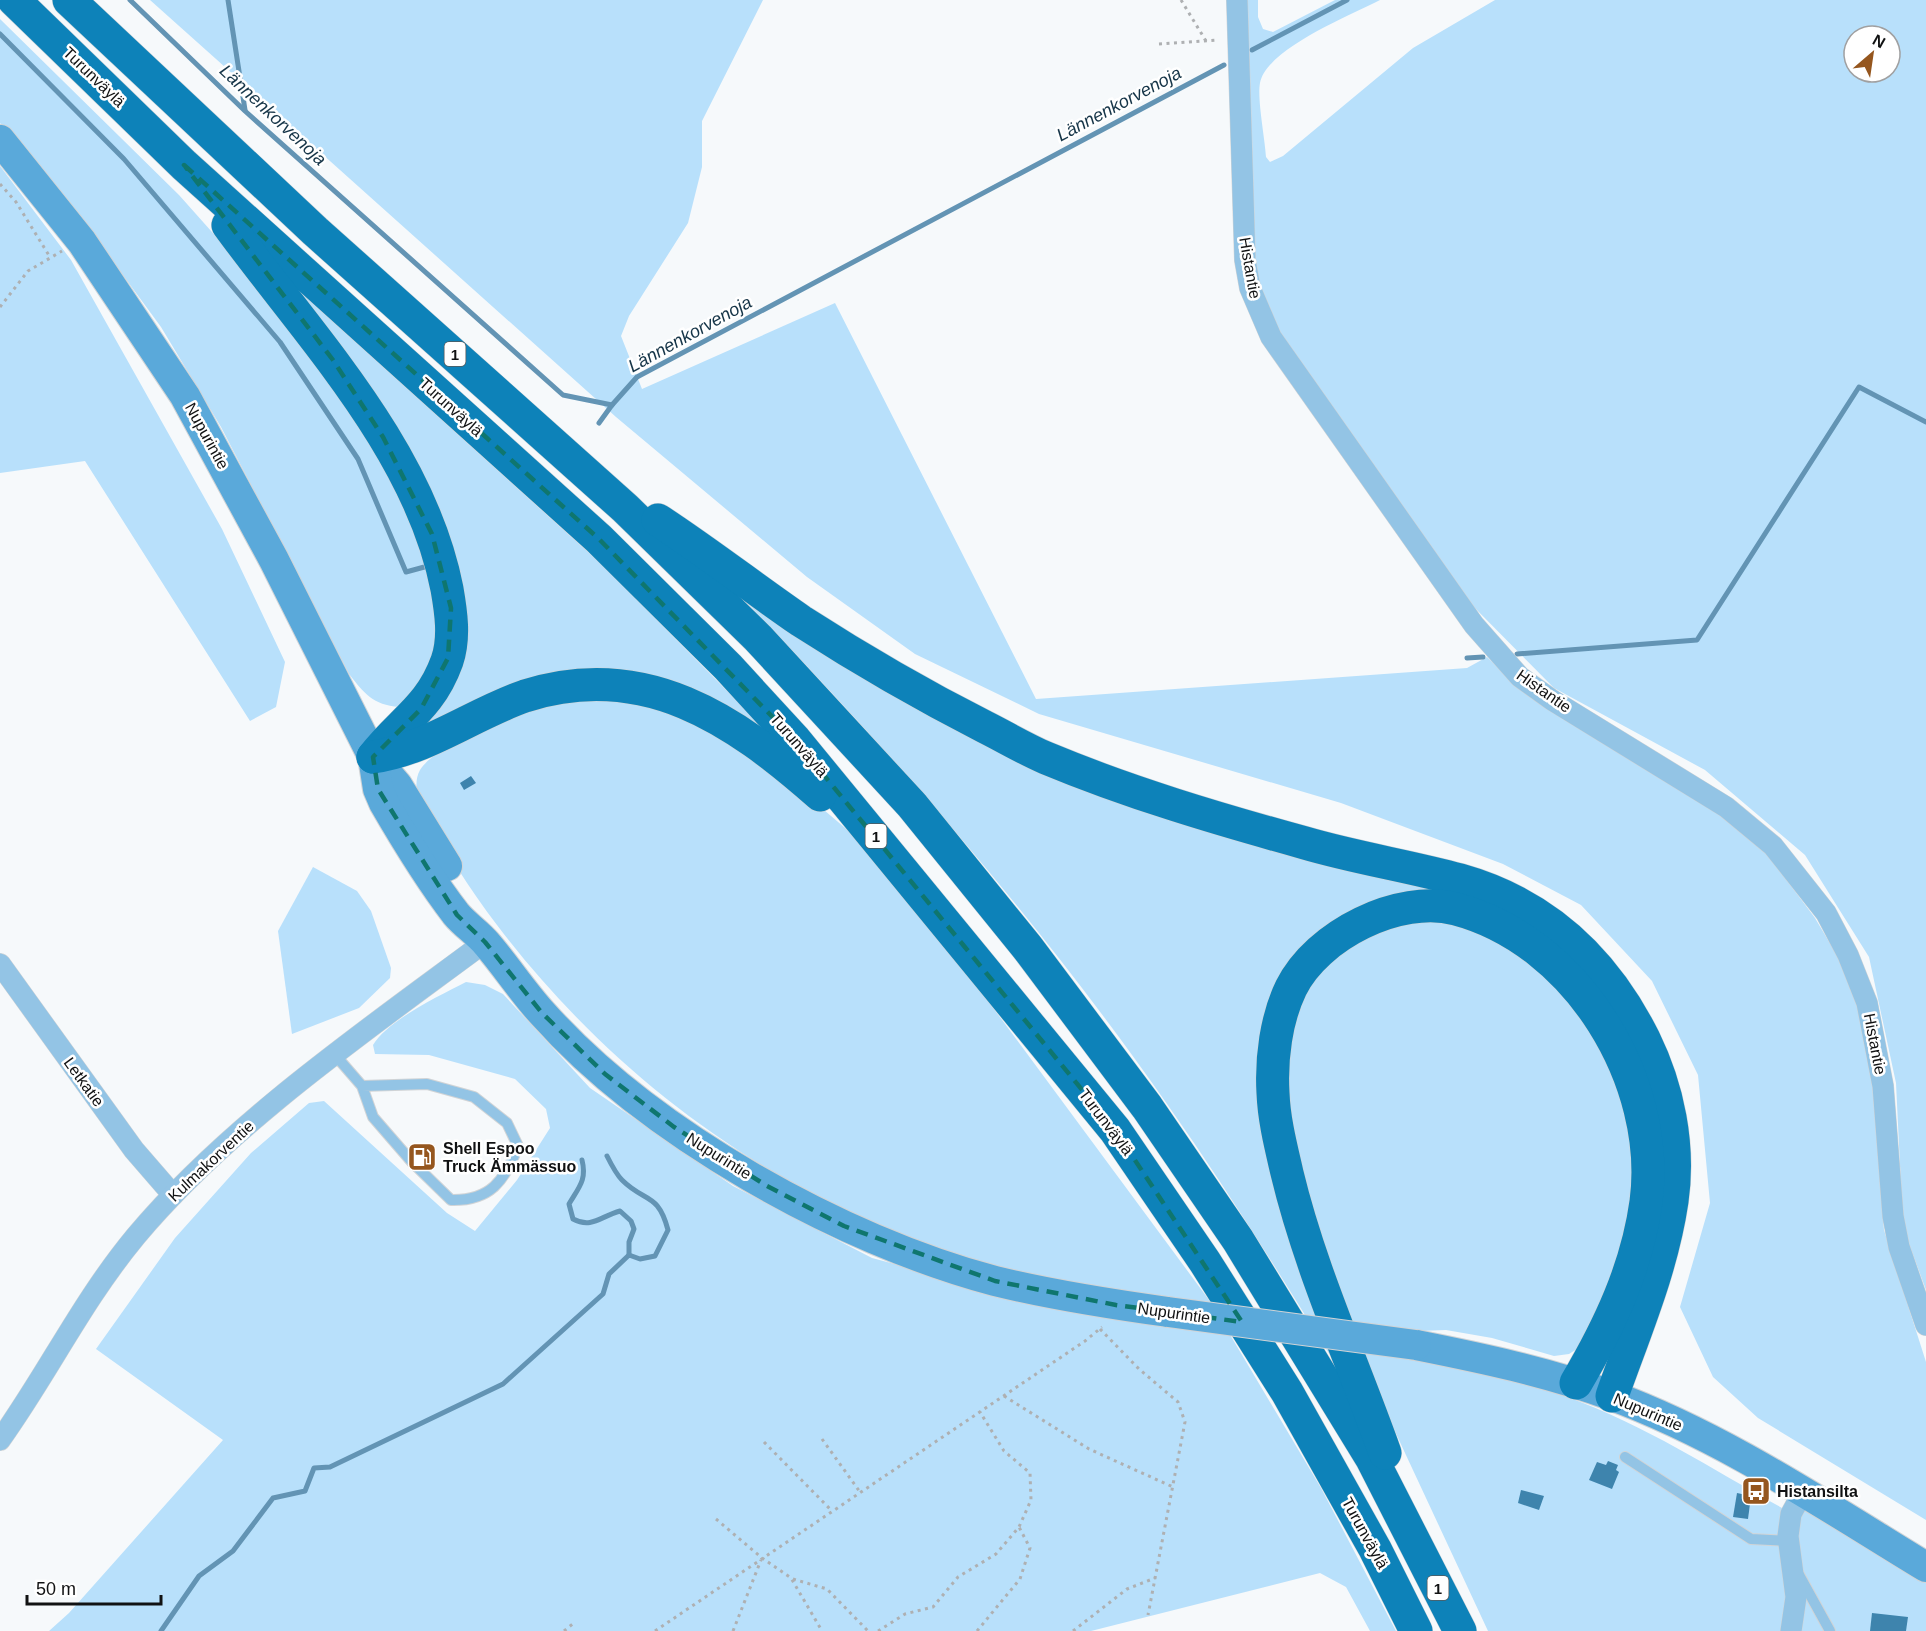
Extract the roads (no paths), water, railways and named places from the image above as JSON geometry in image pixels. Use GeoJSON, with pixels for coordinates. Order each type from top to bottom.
{"type":"FeatureCollection","features":[{"type":"Feature","properties":{"kind":"highway","name":"Turunväylä"},"geometry":{"type":"LineString","coordinates":[[14,0],[184,165],[599,539],[728,667],[795,740],[873,832],[1115,1130],[1204,1262],[1293,1403],[1375,1549],[1416,1631]]}},
{"type":"Feature","properties":{"kind":"highway","name":"1"},"geometry":{"type":"LineString","coordinates":[[69,0],[315,231],[594,478],[758,638],[912,805],[1027,947],[1147,1107],[1238,1239],[1360,1440],[1460,1631]]}},
{"type":"Feature","properties":{"kind":"highway"},"geometry":{"type":"LineString","coordinates":[[184,165],[271,284],[346,380],[410,485],[441,561],[452,626],[448,658],[437,686],[421,709],[400,726],[373,756]]}},
{"type":"Feature","properties":{"kind":"highway"},"geometry":{"type":"LineString","coordinates":[[594,478],[718,559],[800,620],[929,698],[1045,757],[1186,809],[1311,845],[1464,881],[1522,906],[1565,934],[1597,964],[1628,1008],[1665,1090],[1673,1139],[1673,1196],[1661,1263],[1611,1395]]}},
{"type":"Feature","properties":{"kind":"highway"},"geometry":{"type":"LineString","coordinates":[[373,756],[410,749],[525,697],[577,684],[618,684],[656,690],[701,710],[744,734],[791,769],[838,811],[873,832]]}},
{"type":"Feature","properties":{"kind":"highway"},"geometry":{"type":"LineString","coordinates":[[1417,1545],[1295,1207],[1279,1141],[1273,1093],[1274,1048],[1291,988],[1305,966],[1349,929],[1380,915],[1419,905],[1455,909],[1496,924],[1530,944],[1563,972],[1597,1012],[1624,1064],[1640,1108],[1648,1149],[1646,1202],[1634,1261],[1608,1328],[1576,1383]]}},
{"type":"Feature","properties":{"kind":"main road","name":"Nupurintie"},"geometry":{"type":"LineString","coordinates":[[0,140],[82,242],[185,396],[268,550],[373,756],[378,789],[403,835],[457,915],[485,942],[542,1014],[605,1074],[674,1127],[767,1186],[844,1226],[923,1258],[1108,1317],[1168,1312],[1416,1345],[1576,1383],[1611,1395],[1676,1423],[1803,1492],[1926,1567]]}},
{"type":"Feature","properties":{"kind":"street","name":"Histantie"},"geometry":{"type":"LineString","coordinates":[[1237,0],[1245,260],[1253,297],[1271,338],[1474,625],[1520,677],[1552,700],[1726,807],[1773,846],[1826,913],[1848,955],[1867,1003],[1884,1086],[1893,1216],[1899,1247],[1926,1325]]}},
{"type":"Feature","properties":{"kind":"street","name":"Kulmakorventie"},"geometry":{"type":"LineString","coordinates":[[0,1440],[26,1404],[64,1336],[96,1288],[136,1236],[173,1195],[283,1096],[485,942]]}},
{"type":"Feature","properties":{"kind":"street","name":"Letkatie"},"geometry":{"type":"LineString","coordinates":[[0,964],[134,1150],[173,1195]]}},
{"type":"Feature","properties":{"kind":"street"},"geometry":{"type":"LineString","coordinates":[[1791,1631],[1796,1597],[1789,1541],[1791,1514],[1803,1492]]}},
{"type":"Feature","properties":{"kind":"lane"},"geometry":{"type":"LineString","coordinates":[[336,1056],[362,1086],[373,1117],[412,1162],[451,1200],[467,1200],[488,1193],[512,1164],[518,1146],[507,1123],[474,1097],[427,1084],[362,1086]]}},
{"type":"Feature","properties":{"kind":"lane"},"geometry":{"type":"LineString","coordinates":[[1624,1457],[1751,1539],[1789,1541]]}},
{"type":"Feature","properties":{"kind":"lane"},"geometry":{"type":"LineString","coordinates":[[1792,1563],[1830,1631]]}},
{"type":"Feature","properties":{"kind":"waterway","name":"Lännenkorvenoja"},"geometry":{"type":"LineString","coordinates":[[130,0],[245,111],[563,395],[612,405],[637,377],[1224,65]]}},
{"type":"Feature","properties":{"kind":"waterway"},"geometry":{"type":"LineString","coordinates":[[228,0],[245,110]]}},
{"type":"Feature","properties":{"kind":"waterway","name":"Lännenkorvenoja"},"geometry":{"type":"LineString","coordinates":[[1252,50],[1347,0]]}},
{"type":"Feature","properties":{"kind":"waterway"},"geometry":{"type":"LineString","coordinates":[[0,34],[124,159],[280,342],[358,459],[406,572],[428,566]]}},
{"type":"Feature","properties":{"kind":"waterway"},"geometry":{"type":"LineString","coordinates":[[1517,654],[1697,640],[1859,387],[1926,422]]}},
{"type":"Feature","properties":{"kind":"waterway"},"geometry":{"type":"LineString","coordinates":[[599,423],[612,405]]}},
{"type":"Feature","properties":{"kind":"waterway"},"geometry":{"type":"LineString","coordinates":[[1467,658],[1483,657]]}},
{"type":"Feature","properties":{"kind":"waterway"},"geometry":{"type":"LineString","coordinates":[[161,1631],[199,1576],[233,1551],[273,1498],[305,1491],[314,1468],[330,1467],[503,1384],[603,1294],[609,1274],[629,1255],[640,1259],[655,1256],[668,1230],[660,1209],[650,1199],[622,1180],[607,1156]]}},
{"type":"Feature","properties":{"kind":"waterway"},"geometry":{"type":"LineString","coordinates":[[582,1160],[583,1178],[569,1204],[573,1219],[586,1223],[620,1211],[631,1221],[634,1229],[629,1242],[629,1255]]}},
{"type":"Feature","properties":{"kind":"place","name":"Shell Espoo Truck Ämmässuo"},"geometry":{"type":"Point","coordinates":[422,1157]}},
{"type":"Feature","properties":{"kind":"place","name":"Histansilta"},"geometry":{"type":"Point","coordinates":[1756,1491]}}]}
